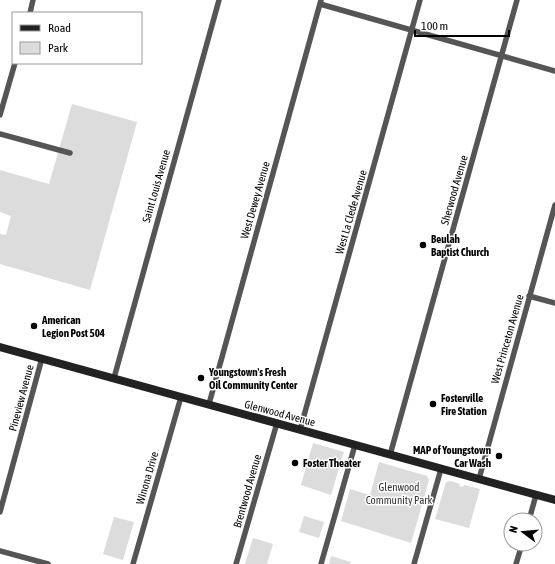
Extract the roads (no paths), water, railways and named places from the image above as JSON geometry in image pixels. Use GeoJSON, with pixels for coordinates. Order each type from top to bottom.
{"type":"FeatureCollection","features":[{"type":"Feature","properties":{"kind":"main road","name":"Glenwood Avenue"},"geometry":{"type":"LineString","coordinates":[[0,347],[555,500]]}},
{"type":"Feature","properties":{"kind":"street"},"geometry":{"type":"LineString","coordinates":[[30,12],[33,0]]}},
{"type":"Feature","properties":{"kind":"street","name":"Saint Louis Avenue"},"geometry":{"type":"LineString","coordinates":[[114,378],[219,0]]}},
{"type":"Feature","properties":{"kind":"street","name":"West La Clede Avenue"},"geometry":{"type":"LineString","coordinates":[[300,430],[420,0]]}},
{"type":"Feature","properties":{"kind":"street","name":"Sherwood Avenue"},"geometry":{"type":"LineString","coordinates":[[390,455],[517,0]]}},
{"type":"Feature","properties":{"kind":"street"},"geometry":{"type":"LineString","coordinates":[[321,2],[412,31],[555,71]]}},
{"type":"Feature","properties":{"kind":"street","name":"West Dewey Avenue"},"geometry":{"type":"LineString","coordinates":[[209,404],[321,2]]}},
{"type":"Feature","properties":{"kind":"street"},"geometry":{"type":"LineString","coordinates":[[0,115],[15,64]]}},
{"type":"Feature","properties":{"kind":"street"},"geometry":{"type":"LineString","coordinates":[[0,134],[70,153]]}},
{"type":"Feature","properties":{"kind":"street","name":"West Princeton Avenue"},"geometry":{"type":"LineString","coordinates":[[479,479],[555,205]]}},
{"type":"Feature","properties":{"kind":"street"},"geometry":{"type":"LineString","coordinates":[[530,296],[555,304]]}},
{"type":"Feature","properties":{"kind":"street","name":"Pineview Avenue"},"geometry":{"type":"LineString","coordinates":[[0,512],[42,358]]}},
{"type":"Feature","properties":{"kind":"street","name":"Winona Drive"},"geometry":{"type":"LineString","coordinates":[[133,564],[181,398]]}},
{"type":"Feature","properties":{"kind":"street","name":"Brentwood Avenue"},"geometry":{"type":"LineString","coordinates":[[236,564],[277,423]]}},
{"type":"Feature","properties":{"kind":"street"},"geometry":{"type":"LineString","coordinates":[[321,564],[355,445]]}},
{"type":"Feature","properties":{"kind":"street"},"geometry":{"type":"LineString","coordinates":[[414,564],[442,469]]}},
{"type":"Feature","properties":{"kind":"street"},"geometry":{"type":"LineString","coordinates":[[531,512],[536,495]]}},
{"type":"Feature","properties":{"kind":"street"},"geometry":{"type":"LineString","coordinates":[[0,551],[48,564]]}},
{"type":"Feature","properties":{"kind":"street"},"geometry":{"type":"LineString","coordinates":[[516,564],[520,552]]}},
{"type":"Feature","properties":{"kind":"place","name":"Beulah Baptist Church"},"geometry":{"type":"Point","coordinates":[423,245]}},
{"type":"Feature","properties":{"kind":"place","name":"American Legion Post 504"},"geometry":{"type":"Point","coordinates":[34,326]}},
{"type":"Feature","properties":{"kind":"place","name":"Youngstown's Fresh Oil Community Center"},"geometry":{"type":"Point","coordinates":[201,378]}},
{"type":"Feature","properties":{"kind":"place","name":"Fosterville Fire Station"},"geometry":{"type":"Point","coordinates":[433,404]}},
{"type":"Feature","properties":{"kind":"place","name":"MAP of Youngstown Car Wash"},"geometry":{"type":"Point","coordinates":[499,456]}},
{"type":"Feature","properties":{"kind":"place","name":"Foster Theater"},"geometry":{"type":"Point","coordinates":[295,463]}},
{"type":"Feature","properties":{"kind":"park label","name":"Glenwood Community Park"},"geometry":{"type":"Point","coordinates":[399,493]}}]}
